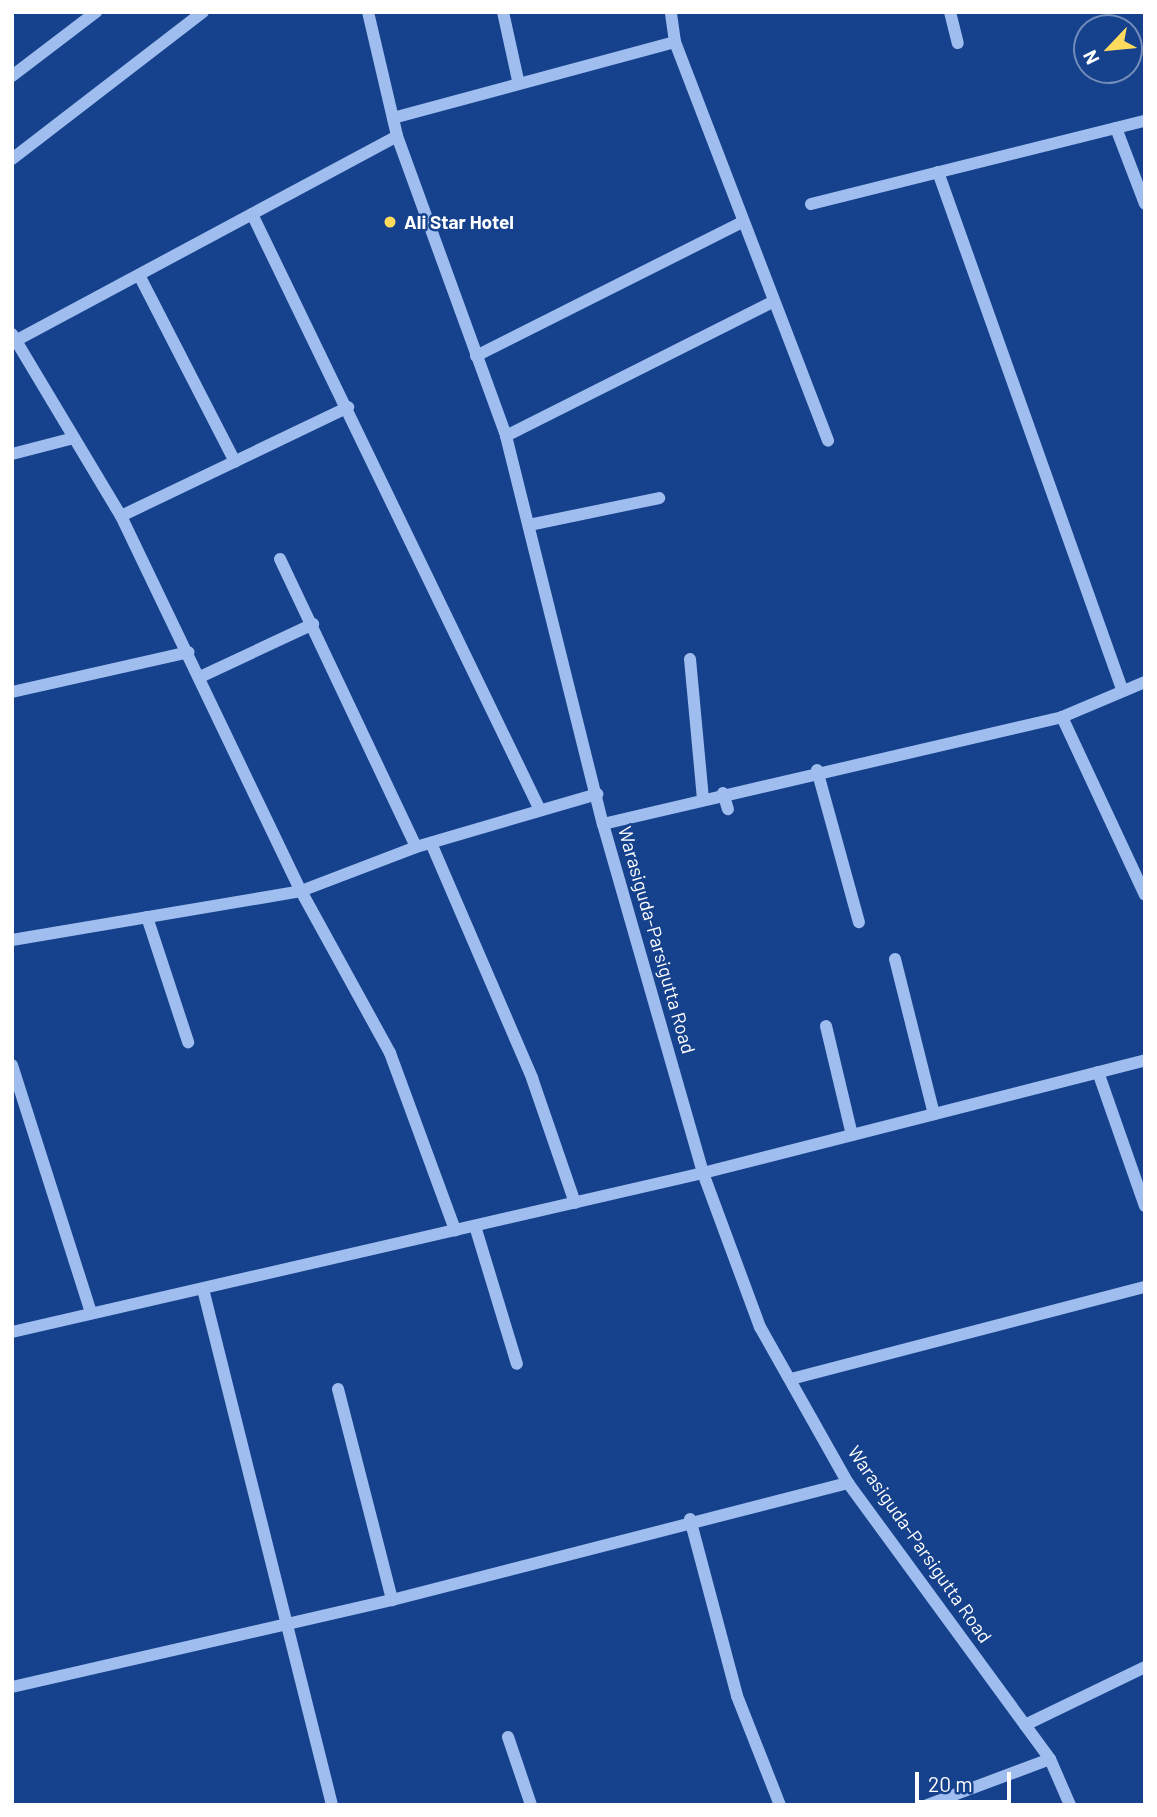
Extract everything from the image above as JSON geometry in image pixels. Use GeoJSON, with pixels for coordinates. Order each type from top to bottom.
{"type":"FeatureCollection","features":[{"type":"Feature","properties":{"kind":"street"},"geometry":{"type":"LineString","coordinates":[[12,76],[96,12]]}},
{"type":"Feature","properties":{"kind":"street"},"geometry":{"type":"LineString","coordinates":[[12,159],[203,12]]}},
{"type":"Feature","properties":{"kind":"street","name":"Warasiguda-Parsigutta Road"},"geometry":{"type":"LineString","coordinates":[[368,12],[397,136],[506,436],[603,824],[703,1173],[760,1327],[848,1482],[1050,1759],[1070,1805]]}},
{"type":"Feature","properties":{"kind":"street"},"geometry":{"type":"LineString","coordinates":[[503,12],[519,80]]}},
{"type":"Feature","properties":{"kind":"street"},"geometry":{"type":"LineString","coordinates":[[671,12],[675,42],[740,223],[828,441]]}},
{"type":"Feature","properties":{"kind":"street"},"geometry":{"type":"LineString","coordinates":[[950,12],[958,43]]}},
{"type":"Feature","properties":{"kind":"street"},"geometry":{"type":"LineString","coordinates":[[393,118],[519,80],[675,42]]}},
{"type":"Feature","properties":{"kind":"street"},"geometry":{"type":"LineString","coordinates":[[811,204],[1145,121]]}},
{"type":"Feature","properties":{"kind":"street"},"geometry":{"type":"LineString","coordinates":[[1116,128],[1145,204]]}},
{"type":"Feature","properties":{"kind":"street"},"geometry":{"type":"LineString","coordinates":[[397,136],[139,275],[14,337],[121,516],[189,652],[301,891],[390,1053],[455,1230]]}},
{"type":"Feature","properties":{"kind":"street"},"geometry":{"type":"LineString","coordinates":[[938,172],[1122,689]]}},
{"type":"Feature","properties":{"kind":"street"},"geometry":{"type":"LineString","coordinates":[[252,214],[348,407],[540,810]]}},
{"type":"Feature","properties":{"kind":"street"},"geometry":{"type":"LineString","coordinates":[[476,356],[740,223]]}},
{"type":"Feature","properties":{"kind":"street"},"geometry":{"type":"LineString","coordinates":[[139,275],[235,462]]}},
{"type":"Feature","properties":{"kind":"street"},"geometry":{"type":"LineString","coordinates":[[506,436],[774,302]]}},
{"type":"Feature","properties":{"kind":"street"},"geometry":{"type":"LineString","coordinates":[[121,516],[348,407]]}},
{"type":"Feature","properties":{"kind":"street"},"geometry":{"type":"LineString","coordinates":[[12,454],[74,438]]}},
{"type":"Feature","properties":{"kind":"street"},"geometry":{"type":"LineString","coordinates":[[529,525],[659,498]]}},
{"type":"Feature","properties":{"kind":"street"},"geometry":{"type":"LineString","coordinates":[[280,559],[416,846]]}},
{"type":"Feature","properties":{"kind":"street"},"geometry":{"type":"LineString","coordinates":[[200,677],[313,624]]}},
{"type":"Feature","properties":{"kind":"street"},"geometry":{"type":"LineString","coordinates":[[12,692],[189,652]]}},
{"type":"Feature","properties":{"kind":"street"},"geometry":{"type":"LineString","coordinates":[[690,659],[703,798]]}},
{"type":"Feature","properties":{"kind":"street"},"geometry":{"type":"LineString","coordinates":[[603,824],[817,770],[1062,717],[1122,689],[1145,682]]}},
{"type":"Feature","properties":{"kind":"street"},"geometry":{"type":"LineString","coordinates":[[1062,717],[1145,895]]}},
{"type":"Feature","properties":{"kind":"street"},"geometry":{"type":"LineString","coordinates":[[817,770],[859,922]]}},
{"type":"Feature","properties":{"kind":"street"},"geometry":{"type":"LineString","coordinates":[[723,793],[728,809]]}},
{"type":"Feature","properties":{"kind":"street"},"geometry":{"type":"LineString","coordinates":[[12,940],[301,891],[416,846],[597,794]]}},
{"type":"Feature","properties":{"kind":"street"},"geometry":{"type":"LineString","coordinates":[[431,843],[532,1078],[575,1203]]}},
{"type":"Feature","properties":{"kind":"street"},"geometry":{"type":"LineString","coordinates":[[147,917],[188,1042]]}},
{"type":"Feature","properties":{"kind":"street"},"geometry":{"type":"LineString","coordinates":[[895,959],[934,1114]]}},
{"type":"Feature","properties":{"kind":"street"},"geometry":{"type":"LineString","coordinates":[[826,1026],[852,1135]]}},
{"type":"Feature","properties":{"kind":"street"},"geometry":{"type":"LineString","coordinates":[[12,1332],[90,1310],[203,1289],[703,1173],[1145,1060]]}},
{"type":"Feature","properties":{"kind":"street"},"geometry":{"type":"LineString","coordinates":[[12,1065],[90,1310]]}},
{"type":"Feature","properties":{"kind":"street"},"geometry":{"type":"LineString","coordinates":[[1098,1072],[1145,1206]]}},
{"type":"Feature","properties":{"kind":"street"},"geometry":{"type":"LineString","coordinates":[[475,1226],[517,1364]]}},
{"type":"Feature","properties":{"kind":"street"},"geometry":{"type":"LineString","coordinates":[[791,1379],[1145,1287]]}},
{"type":"Feature","properties":{"kind":"street"},"geometry":{"type":"LineString","coordinates":[[203,1289],[289,1624],[332,1805]]}},
{"type":"Feature","properties":{"kind":"street"},"geometry":{"type":"LineString","coordinates":[[338,1389],[392,1600]]}},
{"type":"Feature","properties":{"kind":"street"},"geometry":{"type":"LineString","coordinates":[[12,1687],[392,1600],[690,1519],[848,1482]]}},
{"type":"Feature","properties":{"kind":"street"},"geometry":{"type":"LineString","coordinates":[[690,1519],[737,1696],[780,1805]]}},
{"type":"Feature","properties":{"kind":"street"},"geometry":{"type":"LineString","coordinates":[[1025,1725],[1145,1667]]}},
{"type":"Feature","properties":{"kind":"street"},"geometry":{"type":"LineString","coordinates":[[508,1737],[531,1805]]}},
{"type":"Feature","properties":{"kind":"street"},"geometry":{"type":"LineString","coordinates":[[927,1805],[1050,1759]]}},
{"type":"Feature","properties":{"kind":"place","name":"Ali Star Hotel"},"geometry":{"type":"Point","coordinates":[390,222]}}]}
